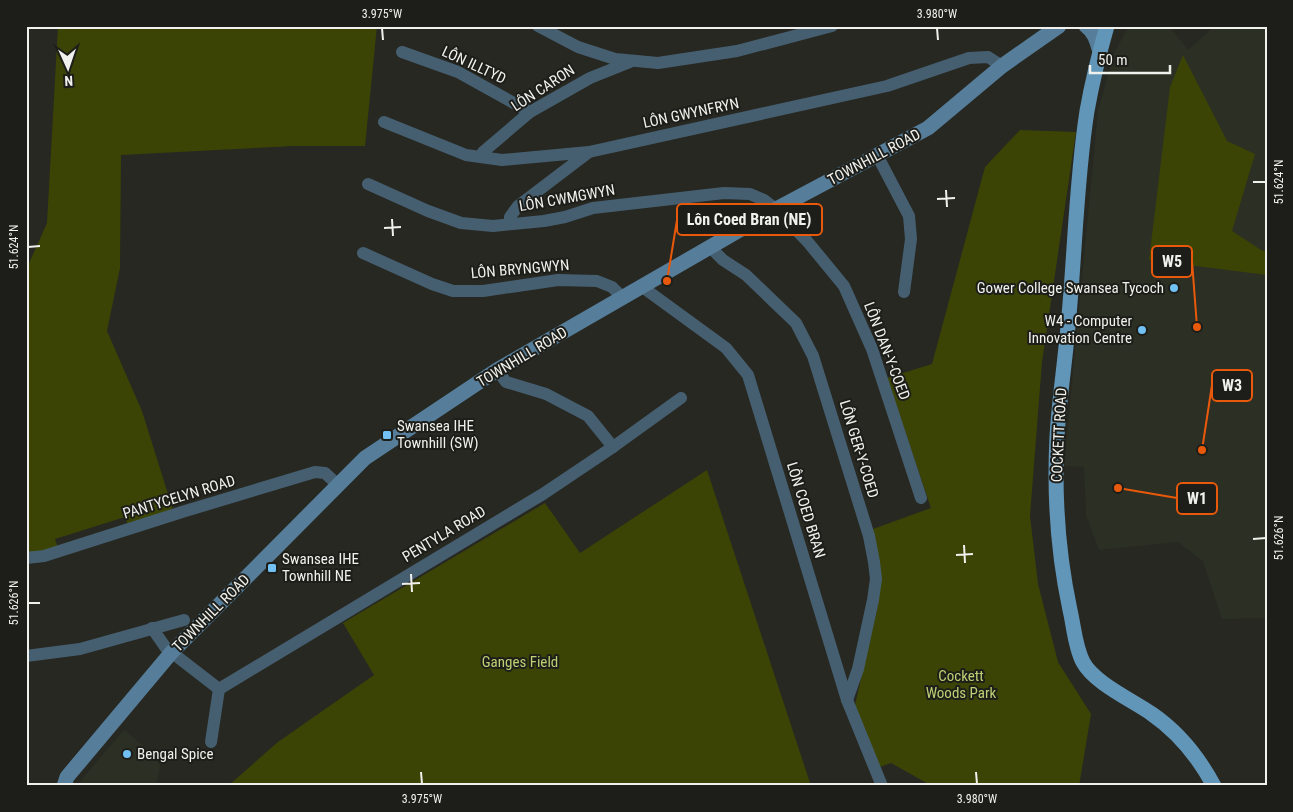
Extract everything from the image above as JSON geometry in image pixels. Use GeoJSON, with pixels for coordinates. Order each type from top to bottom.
{"type":"FeatureCollection","features":[{"type":"Feature","properties":{"kind":"main road","name":"COCKETT ROAD"},"geometry":{"type":"LineString","coordinates":[[1106,26],[1087,110],[1083,143],[1057,437],[1058,535],[1063,577],[1079,654],[1088,670],[1098,680],[1154,715],[1173,731],[1194,754],[1214,786]]}},
{"type":"Feature","properties":{"kind":"street"},"geometry":{"type":"LineString","coordinates":[[538,26],[578,47],[615,59],[658,62],[737,51],[832,26]]}},
{"type":"Feature","properties":{"kind":"street","name":"TOWNHILL ROAD"},"geometry":{"type":"LineString","coordinates":[[64,786],[67,777],[172,653],[365,458],[497,370],[710,246],[928,128],[1002,66],[1059,26]]}},
{"type":"Feature","properties":{"kind":"street"},"geometry":{"type":"LineString","coordinates":[[1086,26],[1095,36],[1100,52]]}},
{"type":"Feature","properties":{"kind":"street","name":"LÔN ILLTYD"},"geometry":{"type":"LineString","coordinates":[[402,52],[458,72],[530,112]]}},
{"type":"Feature","properties":{"kind":"street","name":"LÔN GWYNFRYN"},"geometry":{"type":"LineString","coordinates":[[384,122],[466,155],[502,160],[589,152],[887,86],[969,58],[988,57],[1002,66]]}},
{"type":"Feature","properties":{"kind":"street","name":"LÔN CARON"},"geometry":{"type":"LineString","coordinates":[[482,157],[483,152],[530,112],[590,78],[633,61]]}},
{"type":"Feature","properties":{"kind":"street"},"geometry":{"type":"LineString","coordinates":[[510,224],[510,217],[518,206],[589,152]]}},
{"type":"Feature","properties":{"kind":"street"},"geometry":{"type":"LineString","coordinates":[[877,155],[909,216],[911,239],[904,292]]}},
{"type":"Feature","properties":{"kind":"street","name":"LÔN CWMGWYN"},"geometry":{"type":"LineString","coordinates":[[368,184],[428,211],[461,223],[493,226],[565,217],[593,208],[724,193],[750,194],[776,209]]}},
{"type":"Feature","properties":{"kind":"street","name":"LÔN DAN-Y-COED"},"geometry":{"type":"LineString","coordinates":[[776,209],[844,286],[872,349],[921,498]]}},
{"type":"Feature","properties":{"kind":"street","name":"LÔN GER-Y-COED"},"geometry":{"type":"LineString","coordinates":[[710,246],[723,260],[746,275],[796,323],[813,356],[868,536],[876,579],[858,669],[847,700]]}},
{"type":"Feature","properties":{"kind":"street","name":"LÔN BRYNGWYN"},"geometry":{"type":"LineString","coordinates":[[363,253],[432,284],[453,291],[482,291],[558,280],[597,281],[612,287],[622,297]]}},
{"type":"Feature","properties":{"kind":"street","name":"LÔN COED BRAN"},"geometry":{"type":"LineString","coordinates":[[641,286],[726,348],[748,375],[847,700],[882,786]]}},
{"type":"Feature","properties":{"kind":"street"},"geometry":{"type":"LineString","coordinates":[[497,370],[506,382],[546,394],[588,416],[612,447]]}},
{"type":"Feature","properties":{"kind":"street","name":"PENTYLA ROAD"},"geometry":{"type":"LineString","coordinates":[[219,688],[543,494],[681,398]]}},
{"type":"Feature","properties":{"kind":"street","name":"PANTYCELYN ROAD"},"geometry":{"type":"LineString","coordinates":[[26,558],[44,556],[315,472],[325,473],[338,485]]}},
{"type":"Feature","properties":{"kind":"street"},"geometry":{"type":"LineString","coordinates":[[26,656],[80,649],[184,620]]}},
{"type":"Feature","properties":{"kind":"street"},"geometry":{"type":"LineString","coordinates":[[152,628],[166,648],[219,688],[211,742]]}},
{"type":"Feature","properties":{"kind":"shaded area","name":"Gower College Swansea Tycoch"},"geometry":{"type":"Polygon","coordinates":[[[1129,26],[1169,26],[1188,50],[1215,26],[1267,26],[1267,618],[1222,619],[1203,561],[1178,542],[1099,550],[1086,515],[1084,467],[1064,466],[1098,111],[1114,53],[1129,26]]]}},
{"type":"Feature","properties":{"kind":"shaded area"},"geometry":{"type":"Polygon","coordinates":[[[124,730],[157,757],[160,767],[156,786],[76,786],[124,730]]]}},
{"type":"Feature","properties":{"kind":"green space"},"geometry":{"type":"Polygon","coordinates":[[[58,26],[377,26],[365,146],[293,146],[121,155],[120,268],[107,331],[142,411],[173,510],[128,525],[125,517],[55,539],[58,548],[26,554],[26,270],[47,223],[58,26]]]}},
{"type":"Feature","properties":{"kind":"green space"},"geometry":{"type":"Polygon","coordinates":[[[1183,55],[1227,141],[1255,154],[1232,231],[1267,252],[1267,275],[1149,260],[1170,87],[1183,55]]]}},
{"type":"Feature","properties":{"kind":"green space","name":"Cockett Woods Park"},"geometry":{"type":"Polygon","coordinates":[[[1020,130],[1076,132],[1042,362],[1030,516],[1038,584],[1058,662],[1091,714],[1079,786],[932,786],[891,763],[877,768],[855,705],[877,609],[873,529],[931,508],[887,378],[932,364],[985,167],[1020,130]]]}},
{"type":"Feature","properties":{"kind":"green space","name":"Ganges Field"},"geometry":{"type":"Polygon","coordinates":[[[707,470],[811,786],[228,786],[278,742],[374,675],[343,623],[545,503],[580,553],[707,470]]]}},
{"type":"Feature","properties":{"kind":"place","name":"Lôn Coed Bran (NE)"},"geometry":{"type":"Point","coordinates":[667,281]}},
{"type":"Feature","properties":{"kind":"place","name":"Gower College Swansea Tycoch"},"geometry":{"type":"Point","coordinates":[1174,288]}},
{"type":"Feature","properties":{"kind":"place","name":"W5"},"geometry":{"type":"Point","coordinates":[1197,327]}},
{"type":"Feature","properties":{"kind":"place","name":"W4 - Computer Innovation Centre"},"geometry":{"type":"Point","coordinates":[1142,330]}},
{"type":"Feature","properties":{"kind":"place","name":"Swansea IHE Townhill (SW)"},"geometry":{"type":"Point","coordinates":[387,435]}},
{"type":"Feature","properties":{"kind":"place","name":"W3"},"geometry":{"type":"Point","coordinates":[1202,450]}},
{"type":"Feature","properties":{"kind":"place","name":"W1"},"geometry":{"type":"Point","coordinates":[1118,488]}},
{"type":"Feature","properties":{"kind":"place","name":"Swansea IHE Townhill NE"},"geometry":{"type":"Point","coordinates":[272,568]}},
{"type":"Feature","properties":{"kind":"place","name":"Bengal Spice"},"geometry":{"type":"Point","coordinates":[127,754]}}]}
